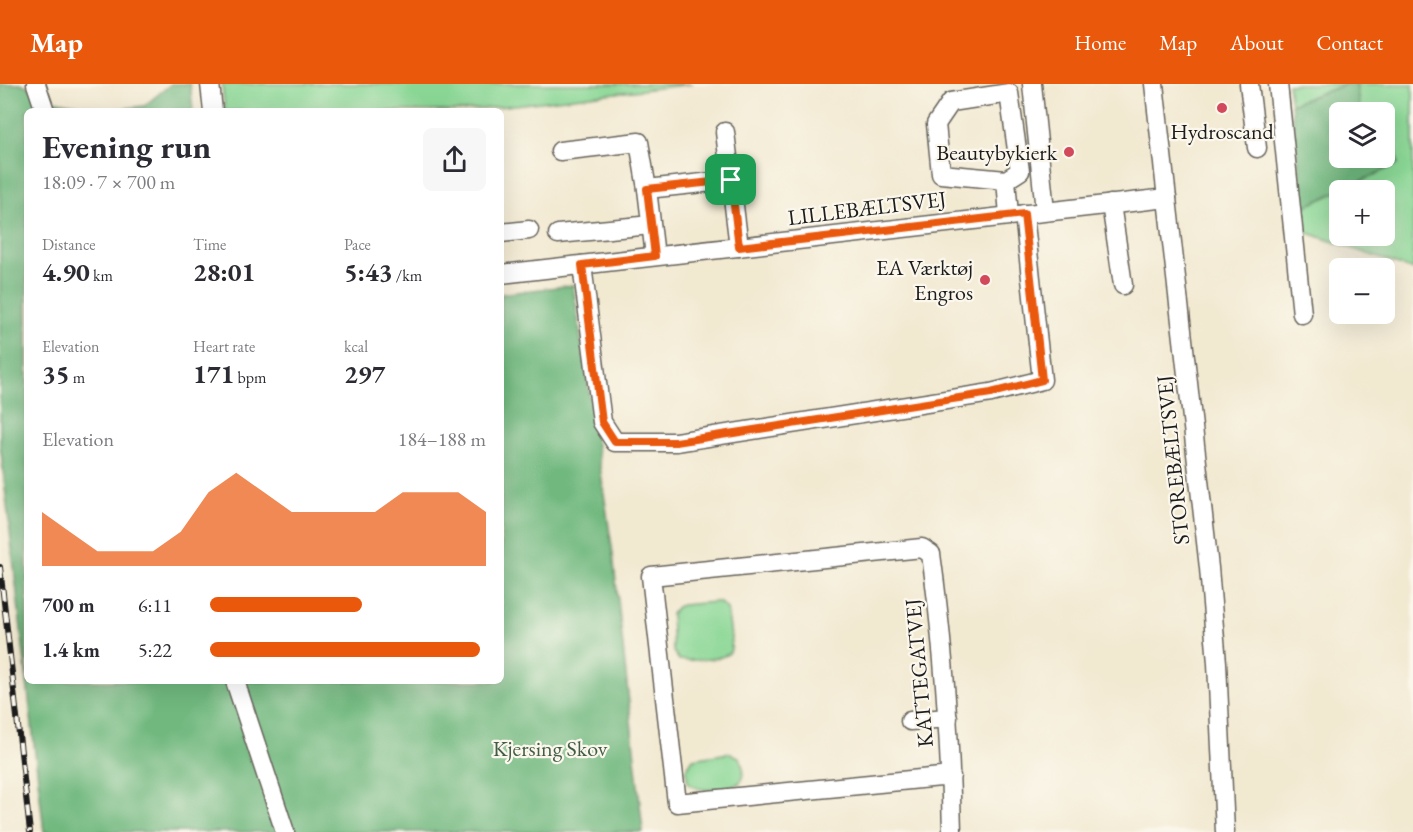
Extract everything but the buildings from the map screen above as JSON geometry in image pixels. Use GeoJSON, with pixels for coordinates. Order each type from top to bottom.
{"type":"FeatureCollection","features":[{"type":"Feature","properties":{"kind":"street"},"geometry":{"type":"LineString","coordinates":[[36,84],[44,108]]}},
{"type":"Feature","properties":{"kind":"street"},"geometry":{"type":"LineString","coordinates":[[210,84],[213,108]]}},
{"type":"Feature","properties":{"kind":"street"},"geometry":{"type":"LineString","coordinates":[[1032,84],[1045,211]]}},
{"type":"Feature","properties":{"kind":"street","name":"STOREBÆLTSVEJ"},"geometry":{"type":"LineString","coordinates":[[1154,84],[1209,568],[1217,663],[1225,832]]}},
{"type":"Feature","properties":{"kind":"street"},"geometry":{"type":"LineString","coordinates":[[1249,84],[1257,148]]}},
{"type":"Feature","properties":{"kind":"street"},"geometry":{"type":"LineString","coordinates":[[1278,84],[1302,314]]}},
{"type":"Feature","properties":{"kind":"street"},"geometry":{"type":"LineString","coordinates":[[1009,93],[1020,171],[1006,180],[941,174],[936,124],[951,102],[1009,93]]}},
{"type":"Feature","properties":{"kind":"street"},"geometry":{"type":"LineString","coordinates":[[725,132],[739,247]]}},
{"type":"Feature","properties":{"kind":"street"},"geometry":{"type":"LineString","coordinates":[[560,151],[639,142],[655,256]]}},
{"type":"Feature","properties":{"kind":"street"},"geometry":{"type":"LineString","coordinates":[[647,189],[731,180]]}},
{"type":"Feature","properties":{"kind":"street"},"geometry":{"type":"LineString","coordinates":[[582,265],[602,422],[615,442],[676,442],[991,393],[1042,380],[1017,215],[1006,180]]}},
{"type":"Feature","properties":{"kind":"street","name":"LILLEBÆLTSVEJ"},"geometry":{"type":"LineString","coordinates":[[504,274],[1167,198]]}},
{"type":"Feature","properties":{"kind":"street"},"geometry":{"type":"LineString","coordinates":[[1111,204],[1123,285]]}},
{"type":"Feature","properties":{"kind":"street"},"geometry":{"type":"LineString","coordinates":[[558,234],[651,225]]}},
{"type":"Feature","properties":{"kind":"street"},"geometry":{"type":"LineString","coordinates":[[504,233],[529,230]]}},
{"type":"Feature","properties":{"kind":"street","name":"KATTEGATVEJ"},"geometry":{"type":"LineString","coordinates":[[951,776],[677,803],[651,576],[922,548],[931,554],[940,621],[948,718],[951,776],[952,832]]}},
{"type":"Feature","properties":{"kind":"street"},"geometry":{"type":"LineString","coordinates":[[236,684],[285,832]]}},
{"type":"Feature","properties":{"kind":"street"},"geometry":{"type":"LineString","coordinates":[[910,721],[948,718]]}},
{"type":"Feature","properties":{"kind":"green space","name":"Kjersing Skov"},"geometry":{"type":"Polygon","coordinates":[[[0,84],[23,84],[51,100],[98,108],[24,108],[24,655],[0,443],[0,84]]]}},
{"type":"Feature","properties":{"kind":"green space","name":"Kjersing Skov"},"geometry":{"type":"Polygon","coordinates":[[[171,84],[190,84],[193,108],[127,108],[144,106],[171,84]]]}},
{"type":"Feature","properties":{"kind":"green space"},"geometry":{"type":"Polygon","coordinates":[[[222,84],[692,84],[489,108],[225,108],[222,84]]]}},
{"type":"Feature","properties":{"kind":"green space"},"geometry":{"type":"Polygon","coordinates":[[[1288,84],[1347,84],[1291,104],[1288,84]]]}},
{"type":"Feature","properties":{"kind":"green space"},"geometry":{"type":"Polygon","coordinates":[[[1347,84],[1356,84],[1359,102],[1329,102],[1329,168],[1389,168],[1363,180],[1329,180],[1329,196],[1304,207],[1291,104],[1347,84]]]}},
{"type":"Feature","properties":{"kind":"green space"},"geometry":{"type":"Polygon","coordinates":[[[1356,84],[1413,84],[1413,270],[1395,264],[1395,258],[1379,258],[1345,246],[1395,246],[1395,180],[1362,180],[1389,168],[1395,168],[1398,164],[1395,141],[1395,102],[1359,102],[1356,84]]]}},
{"type":"Feature","properties":{"kind":"green space"},"geometry":{"type":"Polygon","coordinates":[[[1395,141],[1398,164],[1395,165],[1395,141]]]}},
{"type":"Feature","properties":{"kind":"green space"},"geometry":{"type":"Polygon","coordinates":[[[1329,196],[1329,240],[1300,230],[1304,207],[1329,196]]]}},
{"type":"Feature","properties":{"kind":"green space","name":"Kjersing Skov"},"geometry":{"type":"Polygon","coordinates":[[[573,285],[613,554],[643,832],[44,832],[27,684],[504,684],[504,294],[573,285]]]}},
{"type":"Feature","properties":{"kind":"green space"},"geometry":{"type":"Polygon","coordinates":[[[715,602],[727,609],[731,637],[730,652],[721,657],[679,660],[673,651],[671,614],[682,605],[715,602]]]}},
{"type":"Feature","properties":{"kind":"green space"},"geometry":{"type":"Polygon","coordinates":[[[729,753],[739,757],[744,770],[744,776],[739,783],[729,788],[708,790],[688,783],[686,770],[693,759],[729,753]]]}},
{"type":"Feature","properties":{"kind":"railway"},"geometry":{"type":"LineString","coordinates":[[0,567],[30,832]]}},
{"type":"Feature","properties":{"kind":"place","name":"Hydroscand"},"geometry":{"type":"Point","coordinates":[1222,108]}},
{"type":"Feature","properties":{"kind":"place","name":"Beautybykierk"},"geometry":{"type":"Point","coordinates":[1069,152]}},
{"type":"Feature","properties":{"kind":"place","name":"EA Værktøj Engros"},"geometry":{"type":"Point","coordinates":[985,280]}},
{"type":"Feature","properties":{"kind":"route"},"geometry":{"type":"LineString","coordinates":[[731,180],[739,247],[1024,214],[1042,380],[991,393],[676,442],[615,442],[602,422],[582,265],[655,256],[647,189],[731,180]]}}]}
